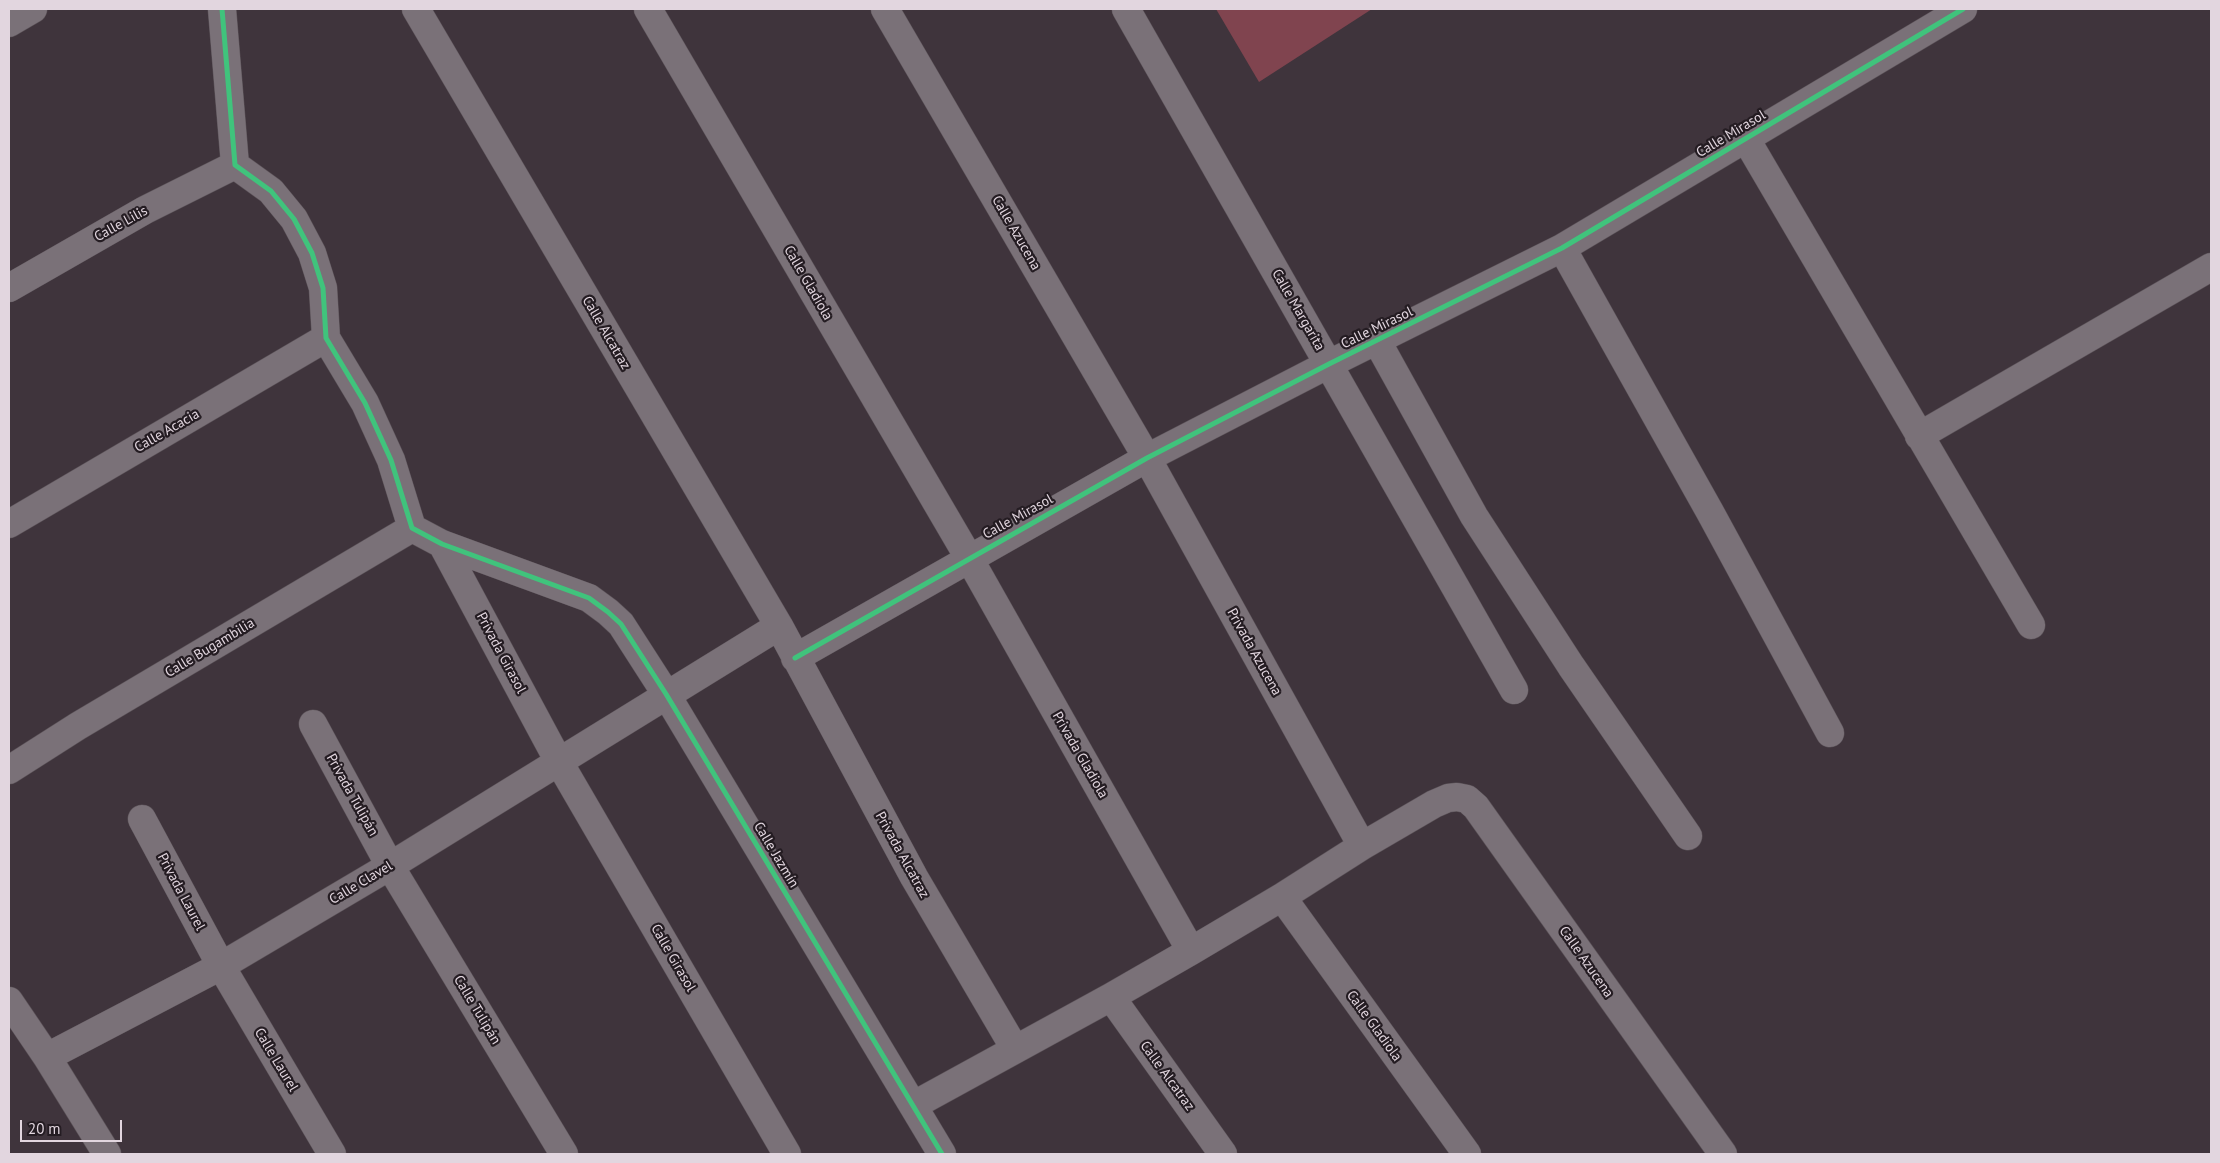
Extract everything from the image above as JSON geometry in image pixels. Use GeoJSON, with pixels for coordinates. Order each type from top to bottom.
{"type":"FeatureCollection","features":[{"type":"Feature","properties":{"kind":"street"},"geometry":{"type":"LineString","coordinates":[[9,23],[33,9]]}},
{"type":"Feature","properties":{"kind":"street"},"geometry":{"type":"LineString","coordinates":[[222,9],[235,165],[271,191],[294,219],[312,253],[323,288],[326,338],[365,403],[391,460],[412,528]]}},
{"type":"Feature","properties":{"kind":"street","name":"Calle Alcatraz"},"geometry":{"type":"LineString","coordinates":[[416,9],[779,626],[795,658]]}},
{"type":"Feature","properties":{"kind":"street","name":"Calle Gladiola"},"geometry":{"type":"LineString","coordinates":[[648,9],[968,558]]}},
{"type":"Feature","properties":{"kind":"street","name":"Calle Azucena"},"geometry":{"type":"LineString","coordinates":[[885,9],[1148,458]]}},
{"type":"Feature","properties":{"kind":"street","name":"Calle Margarita"},"geometry":{"type":"LineString","coordinates":[[1126,9],[1514,690]]}},
{"type":"Feature","properties":{"kind":"street","name":"Calle Mirasol"},"geometry":{"type":"LineString","coordinates":[[795,658],[968,558],[1148,458],[1329,364],[1562,248],[1963,9]]}},
{"type":"Feature","properties":{"kind":"street"},"geometry":{"type":"LineString","coordinates":[[1746,138],[2031,625]]}},
{"type":"Feature","properties":{"kind":"street","name":"Calle Lilis"},"geometry":{"type":"LineString","coordinates":[[9,288],[145,210],[235,165]]}},
{"type":"Feature","properties":{"kind":"street"},"geometry":{"type":"LineString","coordinates":[[1562,248],[1710,512],[1830,733]]}},
{"type":"Feature","properties":{"kind":"street"},"geometry":{"type":"LineString","coordinates":[[1919,436],[2211,267]]}},
{"type":"Feature","properties":{"kind":"street","name":"Calle Acacia"},"geometry":{"type":"LineString","coordinates":[[9,524],[326,338]]}},
{"type":"Feature","properties":{"kind":"street"},"geometry":{"type":"LineString","coordinates":[[1377,341],[1474,516],[1571,666],[1688,836]]}},
{"type":"Feature","properties":{"kind":"street","name":"Privada Azucena"},"geometry":{"type":"LineString","coordinates":[[1148,458],[1362,846]]}},
{"type":"Feature","properties":{"kind":"street","name":"Calle Jazmín"},"geometry":{"type":"LineString","coordinates":[[412,528],[442,544],[588,598],[621,624],[666,694],[942,1154]]}},
{"type":"Feature","properties":{"kind":"street","name":"Calle Bugambilia"},"geometry":{"type":"LineString","coordinates":[[9,770],[78,726],[412,528]]}},
{"type":"Feature","properties":{"kind":"street","name":"Privada Girasol"},"geometry":{"type":"LineString","coordinates":[[442,544],[559,762]]}},
{"type":"Feature","properties":{"kind":"street","name":"Privada Gladiola"},"geometry":{"type":"LineString","coordinates":[[968,558],[1191,951]]}},
{"type":"Feature","properties":{"kind":"street"},"geometry":{"type":"LineString","coordinates":[[666,694],[779,626]]}},
{"type":"Feature","properties":{"kind":"street","name":"Privada Alcatraz"},"geometry":{"type":"LineString","coordinates":[[795,658],[914,877],[1015,1049]]}},
{"type":"Feature","properties":{"kind":"street","name":"Calle Clavel"},"geometry":{"type":"LineString","coordinates":[[47,1057],[220,966],[390,866],[666,694]]}},
{"type":"Feature","properties":{"kind":"street","name":"Privada Tulipán"},"geometry":{"type":"LineString","coordinates":[[312,724],[390,866]]}},
{"type":"Feature","properties":{"kind":"street","name":"Calle Girasol"},"geometry":{"type":"LineString","coordinates":[[559,762],[787,1154]]}},
{"type":"Feature","properties":{"kind":"street","name":"Calle Azucena"},"geometry":{"type":"LineString","coordinates":[[914,1105],[1111,998],[1434,804],[1448,798],[1457,797],[1467,799],[1476,807],[1723,1154]]}},
{"type":"Feature","properties":{"kind":"street","name":"Privada Laurel"},"geometry":{"type":"LineString","coordinates":[[142,819],[220,966]]}},
{"type":"Feature","properties":{"kind":"street","name":"Calle Tulipán"},"geometry":{"type":"LineString","coordinates":[[390,866],[564,1154]]}},
{"type":"Feature","properties":{"kind":"street","name":"Calle Gladiola"},"geometry":{"type":"LineString","coordinates":[[1282,897],[1467,1154]]}},
{"type":"Feature","properties":{"kind":"street","name":"Calle Laurel"},"geometry":{"type":"LineString","coordinates":[[220,966],[332,1154]]}},
{"type":"Feature","properties":{"kind":"street","name":"Calle Alcatraz"},"geometry":{"type":"LineString","coordinates":[[1111,998],[1223,1154]]}},
{"type":"Feature","properties":{"kind":"street"},"geometry":{"type":"LineString","coordinates":[[13,1017],[47,1057],[107,1154]]}},
{"type":"Feature","properties":{"kind":"shaded area"},"geometry":{"type":"Polygon","coordinates":[[[1216,9],[1372,9],[1259,82],[1216,9]]]}},
{"type":"Feature","properties":{"kind":"cycle path"},"geometry":{"type":"LineString","coordinates":[[222,9],[235,165],[271,191],[294,219],[312,253],[323,288],[326,338],[365,403],[391,460],[412,528],[442,544],[589,598],[621,624],[666,694],[942,1154]]}},
{"type":"Feature","properties":{"kind":"cycle path"},"geometry":{"type":"LineString","coordinates":[[795,658],[1147,458],[1329,364],[1562,248],[1963,9]]}}]}
